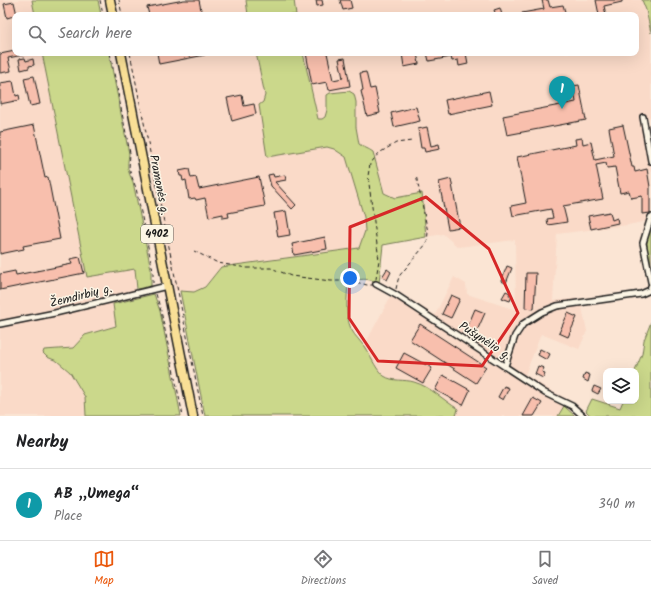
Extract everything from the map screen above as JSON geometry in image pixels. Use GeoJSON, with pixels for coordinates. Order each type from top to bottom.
{"type":"FeatureCollection","features":[{"type":"Feature","properties":{"kind":"highway"},"geometry":{"type":"LineString","coordinates":[[110,0],[112,12]]}},
{"type":"Feature","properties":{"kind":"highway","name":"Pramonės g."},"geometry":{"type":"LineString","coordinates":[[122,56],[193,416]]}},
{"type":"Feature","properties":{"kind":"street"},"geometry":{"type":"LineString","coordinates":[[643,117],[651,161]]}},
{"type":"Feature","properties":{"kind":"street"},"geometry":{"type":"LineString","coordinates":[[651,216],[642,243],[651,282]]}},
{"type":"Feature","properties":{"kind":"street","name":"Pušynėlio g."},"geometry":{"type":"LineString","coordinates":[[376,284],[545,393],[572,406],[583,416]]}},
{"type":"Feature","properties":{"kind":"street","name":"Žemdirbių g."},"geometry":{"type":"LineString","coordinates":[[0,324],[55,313],[167,286]]}},
{"type":"Feature","properties":{"kind":"street"},"geometry":{"type":"LineString","coordinates":[[505,366],[515,336],[523,324],[542,312],[558,306],[641,294],[650,290],[651,286]]}},
{"type":"Feature","properties":{"kind":"path"},"geometry":{"type":"LineString","coordinates":[[100,0],[102,12]]}},
{"type":"Feature","properties":{"kind":"path"},"geometry":{"type":"LineString","coordinates":[[119,0],[121,12]]}},
{"type":"Feature","properties":{"kind":"path"},"geometry":{"type":"LineString","coordinates":[[111,56],[130,153],[129,169],[136,188],[152,271],[152,282],[161,311],[183,416]]}},
{"type":"Feature","properties":{"kind":"path"},"geometry":{"type":"LineString","coordinates":[[131,56],[203,416]]}},
{"type":"Feature","properties":{"kind":"path"},"geometry":{"type":"LineString","coordinates":[[194,251],[218,263],[247,268],[271,268],[291,276],[331,281],[352,281],[367,285],[376,284],[379,260],[368,176],[370,164],[379,153],[396,143],[412,142]]}},
{"type":"Feature","properties":{"kind":"path"},"geometry":{"type":"LineString","coordinates":[[396,296],[396,285],[400,275],[427,243],[428,232],[416,175]]}},
{"type":"Feature","properties":{"kind":"highlighted area"},"geometry":{"type":"Polygon","coordinates":[[[426,197],[489,249],[518,313],[482,366],[378,361],[349,318],[350,227],[426,197]]]}},
{"type":"Feature","properties":{"kind":"shaded area"},"geometry":{"type":"Polygon","coordinates":[[[0,0],[32,0],[34,12],[12,12],[12,56],[43,56],[87,277],[135,269],[136,298],[113,304],[117,325],[85,335],[73,348],[44,350],[47,357],[57,361],[70,372],[85,397],[86,416],[0,416],[0,0]]]}},
{"type":"Feature","properties":{"kind":"shaded area"},"geometry":{"type":"Polygon","coordinates":[[[119,0],[246,0],[248,12],[121,12],[119,0]]]}},
{"type":"Feature","properties":{"kind":"shaded area"},"geometry":{"type":"Polygon","coordinates":[[[294,0],[642,0],[646,10],[651,33],[651,117],[647,118],[651,146],[651,220],[628,225],[557,234],[553,301],[580,298],[587,331],[579,349],[541,334],[525,375],[569,400],[558,416],[456,416],[458,409],[432,390],[413,382],[392,380],[383,375],[375,365],[364,346],[394,290],[435,315],[454,277],[466,284],[467,294],[516,310],[515,240],[458,247],[443,234],[426,237],[422,193],[395,198],[384,193],[373,152],[369,148],[363,147],[359,144],[356,127],[356,102],[326,102],[327,110],[325,117],[318,119],[304,56],[639,56],[639,12],[296,12],[294,0]]]}},
{"type":"Feature","properties":{"kind":"shaded area"},"geometry":{"type":"Polygon","coordinates":[[[130,56],[257,56],[265,95],[263,102],[267,157],[327,147],[334,149],[346,157],[364,217],[365,231],[359,248],[221,267],[205,287],[194,292],[175,291],[130,56]]]}},
{"type":"Feature","properties":{"kind":"green space"},"geometry":{"type":"Polygon","coordinates":[[[32,0],[98,0],[100,12],[34,12],[32,0]]]}},
{"type":"Feature","properties":{"kind":"green space"},"geometry":{"type":"Polygon","coordinates":[[[246,0],[294,0],[296,12],[248,12],[246,0]]]}},
{"type":"Feature","properties":{"kind":"green space"},"geometry":{"type":"Polygon","coordinates":[[[642,0],[651,0],[651,33],[646,10],[642,0]]]}},
{"type":"Feature","properties":{"kind":"green space"},"geometry":{"type":"Polygon","coordinates":[[[43,56],[110,56],[129,154],[128,168],[133,182],[151,269],[151,286],[137,289],[135,269],[87,277],[43,56]]]}},
{"type":"Feature","properties":{"kind":"green space"},"geometry":{"type":"Polygon","coordinates":[[[257,56],[304,56],[318,119],[325,117],[327,110],[327,95],[330,93],[349,91],[354,94],[356,102],[356,127],[359,144],[373,152],[384,193],[395,198],[422,193],[426,237],[383,245],[379,283],[364,279],[348,283],[348,318],[351,329],[381,374],[387,378],[410,381],[426,387],[458,409],[456,416],[205,416],[180,291],[194,292],[205,287],[221,267],[359,248],[365,231],[364,217],[346,157],[334,149],[327,147],[267,157],[259,105],[263,102],[265,95],[257,56]]]}},
{"type":"Feature","properties":{"kind":"green space"},"geometry":{"type":"Polygon","coordinates":[[[651,228],[651,265],[647,246],[651,228]]]}},
{"type":"Feature","properties":{"kind":"green space"},"geometry":{"type":"Polygon","coordinates":[[[154,294],[160,311],[181,416],[86,416],[85,397],[70,372],[57,361],[47,357],[43,353],[44,350],[73,348],[85,335],[116,326],[113,304],[154,294]]]}},
{"type":"Feature","properties":{"kind":"green space"},"geometry":{"type":"Polygon","coordinates":[[[651,322],[651,416],[591,416],[586,411],[592,399],[603,403],[603,404],[620,408],[622,404],[639,404],[639,368],[636,368],[642,354],[644,340],[651,322]]]}},
{"type":"Feature","properties":{"kind":"green space"},"geometry":{"type":"Polygon","coordinates":[[[564,406],[575,416],[558,416],[564,406]]]}},
{"type":"Feature","properties":{"kind":"building"},"geometry":{"type":"Polygon","coordinates":[[[184,0],[199,0],[201,12],[148,12],[147,7],[184,0]]]}},
{"type":"Feature","properties":{"kind":"building"},"geometry":{"type":"Polygon","coordinates":[[[316,0],[322,0],[323,5],[317,6],[316,0]]]}},
{"type":"Feature","properties":{"kind":"building"},"geometry":{"type":"Polygon","coordinates":[[[340,0],[350,0],[352,8],[343,10],[340,0]]]}},
{"type":"Feature","properties":{"kind":"building"},"geometry":{"type":"Polygon","coordinates":[[[542,0],[548,0],[550,7],[563,5],[565,12],[528,12],[544,9],[542,0]]]}},
{"type":"Feature","properties":{"kind":"building"},"geometry":{"type":"Polygon","coordinates":[[[596,0],[622,0],[622,2],[604,6],[605,12],[598,12],[596,0]]]}},
{"type":"Feature","properties":{"kind":"building"},"geometry":{"type":"Polygon","coordinates":[[[14,2],[16,12],[12,12],[12,16],[7,18],[4,4],[14,2]]]}},
{"type":"Feature","properties":{"kind":"building"},"geometry":{"type":"Polygon","coordinates":[[[500,8],[501,12],[495,12],[494,10],[500,8]]]}},
{"type":"Feature","properties":{"kind":"building"},"geometry":{"type":"Polygon","coordinates":[[[12,52],[12,56],[18,56],[8,58],[11,71],[0,73],[0,54],[12,52]]]}},
{"type":"Feature","properties":{"kind":"building"},"geometry":{"type":"Polygon","coordinates":[[[158,56],[200,56],[159,64],[158,56]]]}},
{"type":"Feature","properties":{"kind":"building"},"geometry":{"type":"Polygon","coordinates":[[[307,56],[328,56],[333,80],[343,78],[339,59],[345,58],[350,86],[329,90],[327,82],[312,85],[307,56]]]}},
{"type":"Feature","properties":{"kind":"building"},"geometry":{"type":"Polygon","coordinates":[[[402,56],[418,56],[419,64],[404,67],[402,56]]]}},
{"type":"Feature","properties":{"kind":"building"},"geometry":{"type":"Polygon","coordinates":[[[428,56],[467,56],[468,64],[459,66],[458,60],[452,61],[451,57],[429,61],[428,56]]]}},
{"type":"Feature","properties":{"kind":"building"},"geometry":{"type":"Polygon","coordinates":[[[25,58],[26,61],[33,59],[34,65],[21,70],[19,59],[25,58]]]}},
{"type":"Feature","properties":{"kind":"building"},"geometry":{"type":"Polygon","coordinates":[[[366,72],[370,89],[375,88],[380,113],[367,116],[361,91],[363,90],[360,73],[366,72]]]}},
{"type":"Feature","properties":{"kind":"building"},"geometry":{"type":"Polygon","coordinates":[[[34,76],[40,104],[30,106],[24,78],[34,76]]]}},
{"type":"Feature","properties":{"kind":"building"},"geometry":{"type":"Polygon","coordinates":[[[13,81],[16,96],[19,95],[20,100],[0,104],[0,83],[13,81]]]}},
{"type":"Feature","properties":{"kind":"building"},"geometry":{"type":"Polygon","coordinates":[[[579,85],[586,120],[507,135],[503,116],[576,102],[573,86],[579,85]]]}},
{"type":"Feature","properties":{"kind":"building"},"geometry":{"type":"Polygon","coordinates":[[[489,91],[492,105],[448,114],[445,100],[489,91]]]}},
{"type":"Feature","properties":{"kind":"building"},"geometry":{"type":"Polygon","coordinates":[[[242,95],[244,106],[254,104],[256,114],[232,121],[227,98],[242,95]]]}},
{"type":"Feature","properties":{"kind":"building"},"geometry":{"type":"Polygon","coordinates":[[[416,107],[420,121],[394,127],[391,113],[416,107]]]}},
{"type":"Feature","properties":{"kind":"building"},"geometry":{"type":"Polygon","coordinates":[[[34,125],[45,178],[48,177],[60,239],[23,246],[24,249],[0,254],[0,132],[34,125]]]}},
{"type":"Feature","properties":{"kind":"building"},"geometry":{"type":"Polygon","coordinates":[[[623,125],[632,167],[634,167],[635,172],[647,169],[650,187],[650,213],[642,214],[642,196],[631,198],[629,191],[620,193],[615,167],[607,168],[606,163],[596,165],[603,199],[563,206],[567,222],[548,225],[547,219],[553,218],[551,209],[513,216],[511,206],[526,203],[517,157],[576,145],[575,139],[582,138],[583,144],[591,142],[595,160],[614,156],[609,128],[623,125]]]}},
{"type":"Feature","properties":{"kind":"building"},"geometry":{"type":"Polygon","coordinates":[[[427,127],[431,146],[439,144],[440,149],[425,152],[424,148],[421,148],[418,129],[427,127]]]}},
{"type":"Feature","properties":{"kind":"building"},"geometry":{"type":"Polygon","coordinates":[[[189,169],[191,178],[196,177],[199,189],[259,177],[265,206],[228,213],[229,217],[223,218],[223,214],[209,217],[205,198],[196,200],[195,198],[189,199],[186,180],[183,181],[179,171],[189,169]]]}},
{"type":"Feature","properties":{"kind":"building"},"geometry":{"type":"Polygon","coordinates":[[[273,174],[274,177],[285,175],[286,180],[275,182],[296,205],[292,209],[271,186],[268,175],[273,174]]]}},
{"type":"Feature","properties":{"kind":"building"},"geometry":{"type":"Polygon","coordinates":[[[451,179],[460,227],[448,229],[439,182],[451,179]]]}},
{"type":"Feature","properties":{"kind":"building"},"geometry":{"type":"Polygon","coordinates":[[[286,211],[290,235],[278,237],[274,213],[286,211]]]}},
{"type":"Feature","properties":{"kind":"building"},"geometry":{"type":"Polygon","coordinates":[[[610,212],[612,220],[617,218],[618,223],[591,229],[588,216],[610,212]]]}},
{"type":"Feature","properties":{"kind":"building"},"geometry":{"type":"Polygon","coordinates":[[[325,237],[327,249],[294,255],[292,244],[325,237]]]}},
{"type":"Feature","properties":{"kind":"building"},"geometry":{"type":"Polygon","coordinates":[[[80,257],[84,273],[0,290],[0,274],[15,271],[16,275],[72,264],[70,259],[80,257]]]}},
{"type":"Feature","properties":{"kind":"building"},"geometry":{"type":"Polygon","coordinates":[[[507,266],[512,268],[506,283],[501,281],[507,266]]]}},
{"type":"Feature","properties":{"kind":"building"},"geometry":{"type":"Polygon","coordinates":[[[387,269],[391,272],[387,280],[382,277],[387,269]]]}},
{"type":"Feature","properties":{"kind":"building"},"geometry":{"type":"Polygon","coordinates":[[[526,273],[536,273],[534,309],[525,308],[526,273]]]}},
{"type":"Feature","properties":{"kind":"building"},"geometry":{"type":"Polygon","coordinates":[[[506,291],[512,296],[510,301],[502,298],[506,291]]]}},
{"type":"Feature","properties":{"kind":"building"},"geometry":{"type":"Polygon","coordinates":[[[451,295],[460,299],[451,318],[442,314],[451,295]]]}},
{"type":"Feature","properties":{"kind":"building"},"geometry":{"type":"Polygon","coordinates":[[[475,309],[485,313],[476,333],[467,328],[475,309]]]}},
{"type":"Feature","properties":{"kind":"building"},"geometry":{"type":"Polygon","coordinates":[[[568,313],[577,317],[568,337],[559,333],[568,313]]]}},
{"type":"Feature","properties":{"kind":"building"},"geometry":{"type":"Polygon","coordinates":[[[420,324],[486,367],[476,383],[410,340],[420,324]]]}},
{"type":"Feature","properties":{"kind":"building"},"geometry":{"type":"Polygon","coordinates":[[[540,349],[550,354],[547,360],[538,355],[540,349]]]}},
{"type":"Feature","properties":{"kind":"building"},"geometry":{"type":"Polygon","coordinates":[[[404,353],[432,368],[423,383],[396,368],[404,353]]]}},
{"type":"Feature","properties":{"kind":"building"},"geometry":{"type":"Polygon","coordinates":[[[538,366],[544,368],[542,372],[545,373],[543,378],[535,374],[538,366]]]}},
{"type":"Feature","properties":{"kind":"building"},"geometry":{"type":"Polygon","coordinates":[[[585,373],[590,375],[588,382],[583,379],[585,373]]]}},
{"type":"Feature","properties":{"kind":"building"},"geometry":{"type":"Polygon","coordinates":[[[443,375],[470,390],[463,405],[435,390],[443,375]]]}},
{"type":"Feature","properties":{"kind":"building"},"geometry":{"type":"Polygon","coordinates":[[[504,386],[509,388],[503,400],[498,397],[504,386]]]}},
{"type":"Feature","properties":{"kind":"building"},"geometry":{"type":"Polygon","coordinates":[[[594,386],[601,389],[598,394],[592,391],[594,386]]]}},
{"type":"Feature","properties":{"kind":"building"},"geometry":{"type":"Polygon","coordinates":[[[533,398],[542,403],[534,416],[523,416],[533,398]]]}},
{"type":"Feature","properties":{"kind":"place","name":"AB „Umega“"},"geometry":{"type":"Point","coordinates":[562,109]}}]}
